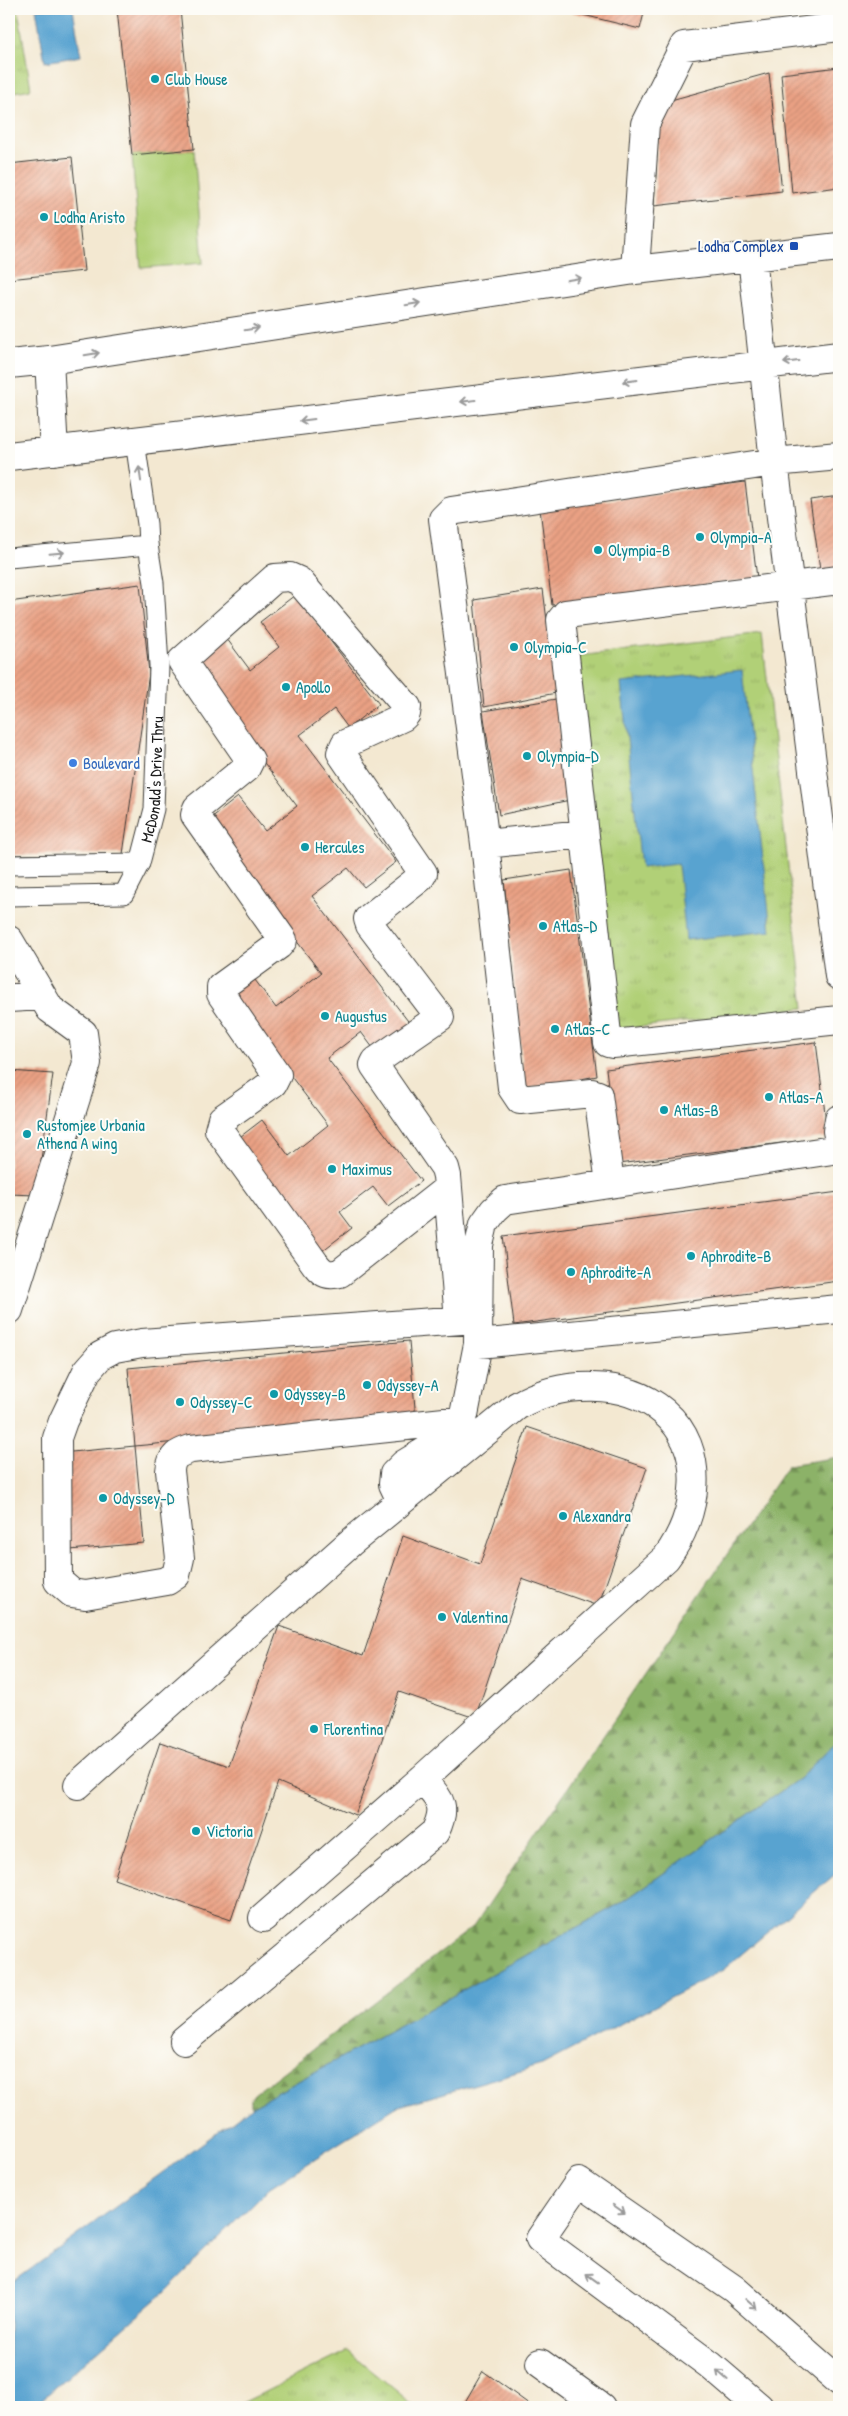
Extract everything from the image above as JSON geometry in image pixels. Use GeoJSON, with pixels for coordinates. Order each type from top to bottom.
{"type":"FeatureCollection","features":[{"type":"Feature","properties":{"kind":"street"},"geometry":{"type":"LineString","coordinates":[[635,270],[645,124],[684,46],[839,27]]}},
{"type":"Feature","properties":{"kind":"street"},"geometry":{"type":"LineString","coordinates":[[9,364],[49,360],[635,270],[839,247]]}},
{"type":"Feature","properties":{"kind":"street"},"geometry":{"type":"LineString","coordinates":[[752,257],[774,462],[839,976]]}},
{"type":"Feature","properties":{"kind":"street"},"geometry":{"type":"LineString","coordinates":[[9,456],[839,356]]}},
{"type":"Feature","properties":{"kind":"street"},"geometry":{"type":"LineString","coordinates":[[49,360],[54,450]]}},
{"type":"Feature","properties":{"kind":"street"},"geometry":{"type":"LineString","coordinates":[[610,1183],[598,1095],[592,1093],[520,1100],[514,1094],[486,844],[443,525],[446,514],[451,511],[774,462],[839,456]]}},
{"type":"Feature","properties":{"kind":"street"},"geometry":{"type":"LineString","coordinates":[[448,1188],[340,1274],[330,1275],[320,1271],[219,1130],[222,1119],[273,1084],[277,1076],[221,994],[221,987],[279,945],[283,940],[195,815],[197,808],[246,768],[250,760],[182,661],[275,578],[290,577],[300,581],[407,707],[408,711],[403,717],[345,744],[341,753],[423,873],[420,878],[368,919],[370,925],[440,1017],[376,1061],[374,1065],[445,1168],[471,1327]]}},
{"type":"Feature","properties":{"kind":"street"},"geometry":{"type":"LineString","coordinates":[[839,580],[562,616],[561,620],[583,834],[608,1043],[839,1020]]}},
{"type":"Feature","properties":{"kind":"street"},"geometry":{"type":"LineString","coordinates":[[486,844],[583,834]]}},
{"type":"Feature","properties":{"kind":"street"},"geometry":{"type":"LineString","coordinates":[[9,940],[50,1009],[83,1033],[87,1063],[9,1310]]}},
{"type":"Feature","properties":{"kind":"street"},"geometry":{"type":"LineString","coordinates":[[9,998],[42,996]]}},
{"type":"Feature","properties":{"kind":"street"},"geometry":{"type":"LineString","coordinates":[[839,1119],[837,1131],[839,1141]]}},
{"type":"Feature","properties":{"kind":"street"},"geometry":{"type":"LineString","coordinates":[[401,1501],[393,1484],[394,1474],[404,1464],[440,1443],[463,1420],[479,1245],[484,1224],[494,1210],[506,1200],[839,1149]]}},
{"type":"Feature","properties":{"kind":"street"},"geometry":{"type":"LineString","coordinates":[[463,1420],[192,1449],[177,1454],[171,1462],[170,1471],[180,1558],[176,1575],[167,1581],[85,1595],[72,1593],[58,1581],[57,1438],[87,1371],[100,1356],[115,1348],[142,1343],[839,1309]]}},
{"type":"Feature","properties":{"kind":"street"},"geometry":{"type":"LineString","coordinates":[[78,1785],[350,1543],[517,1406],[535,1396],[566,1388],[585,1386],[630,1394],[654,1404],[666,1413],[687,1446],[693,1469],[694,1488],[686,1526],[678,1542],[666,1558],[422,1779],[263,1918]]}},
{"type":"Feature","properties":{"kind":"street"},"geometry":{"type":"LineString","coordinates":[[184,2041],[435,1832],[442,1817],[441,1801],[422,1779]]}},
{"type":"Feature","properties":{"kind":"street"},"geometry":{"type":"LineString","coordinates":[[759,2407],[710,2365],[540,2239],[579,2182],[734,2289],[839,2381]]}},
{"type":"Feature","properties":{"kind":"street"},"geometry":{"type":"LineString","coordinates":[[540,2363],[601,2407]]}},
{"type":"Feature","properties":{"kind":"lane","name":"McDonald's Drive Thru"},"geometry":{"type":"LineString","coordinates":[[9,896],[124,894],[140,863],[154,809],[159,675],[154,583],[135,440]]}},
{"type":"Feature","properties":{"kind":"lane"},"geometry":{"type":"LineString","coordinates":[[9,558],[148,545]]}},
{"type":"Feature","properties":{"kind":"lane"},"geometry":{"type":"LineString","coordinates":[[9,865],[140,863]]}},
{"type":"Feature","properties":{"kind":"green space"},"geometry":{"type":"Polygon","coordinates":[[[9,9],[18,9],[31,89],[9,93],[9,9]]]}},
{"type":"Feature","properties":{"kind":"green space"},"geometry":{"type":"Polygon","coordinates":[[[194,149],[203,263],[141,268],[132,155],[194,149]]]}},
{"type":"Feature","properties":{"kind":"green space"},"geometry":{"type":"Polygon","coordinates":[[[762,634],[804,1008],[614,1030],[570,657],[762,634]]]}},
{"type":"Feature","properties":{"kind":"green space"},"geometry":{"type":"Polygon","coordinates":[[[839,1457],[839,1738],[800,1778],[621,1903],[253,2106],[251,2105],[251,2098],[254,2094],[473,1927],[788,1465],[839,1457]]]}},
{"type":"Feature","properties":{"kind":"green space"},"geometry":{"type":"Polygon","coordinates":[[[348,2351],[416,2407],[234,2407],[348,2351]]]}},
{"type":"Feature","properties":{"kind":"water"},"geometry":{"type":"Polygon","coordinates":[[[36,9],[73,9],[81,56],[45,62],[36,9]]]}},
{"type":"Feature","properties":{"kind":"water"},"geometry":{"type":"Polygon","coordinates":[[[742,670],[771,931],[686,940],[678,864],[641,868],[621,683],[742,670]]]}},
{"type":"Feature","properties":{"kind":"water"},"geometry":{"type":"Polygon","coordinates":[[[839,1738],[839,1871],[723,1970],[542,2065],[396,2107],[270,2187],[165,2292],[33,2407],[9,2407],[9,2285],[253,2106],[621,1903],[800,1778],[839,1738]]]}},
{"type":"Feature","properties":{"kind":"building","name":"Club House"},"geometry":{"type":"Polygon","coordinates":[[[117,9],[180,9],[194,149],[132,155],[117,9]]]}},
{"type":"Feature","properties":{"kind":"building"},"geometry":{"type":"Polygon","coordinates":[[[559,9],[645,9],[640,29],[559,9]]]}},
{"type":"Feature","properties":{"kind":"building"},"geometry":{"type":"Polygon","coordinates":[[[839,67],[839,187],[792,193],[781,74],[839,67]]]}},
{"type":"Feature","properties":{"kind":"building"},"geometry":{"type":"Polygon","coordinates":[[[769,73],[782,191],[654,206],[660,103],[769,73]]]}},
{"type":"Feature","properties":{"kind":"building","name":"Lodha Aristo"},"geometry":{"type":"Polygon","coordinates":[[[72,157],[84,271],[9,279],[9,164],[72,157]]]}},
{"type":"Feature","properties":{"kind":"building"},"geometry":{"type":"Polygon","coordinates":[[[745,482],[757,578],[552,605],[540,509],[745,482]]]}},
{"type":"Feature","properties":{"kind":"building"},"geometry":{"type":"Polygon","coordinates":[[[839,496],[839,573],[821,576],[810,500],[839,496]]]}},
{"type":"Feature","properties":{"kind":"building","name":"Boulevard"},"geometry":{"type":"Polygon","coordinates":[[[140,584],[149,673],[123,854],[9,855],[9,602],[140,584]]]}},
{"type":"Feature","properties":{"kind":"building","name":"Olympia-C"},"geometry":{"type":"Polygon","coordinates":[[[543,589],[556,693],[484,707],[474,600],[543,589]]]}},
{"type":"Feature","properties":{"kind":"building"},"geometry":{"type":"Polygon","coordinates":[[[295,595],[379,704],[348,728],[334,709],[300,735],[396,862],[364,887],[348,868],[312,896],[411,1025],[376,1052],[361,1032],[327,1058],[421,1181],[388,1206],[373,1187],[340,1212],[352,1228],[318,1254],[232,1143],[262,1120],[289,1156],[328,1125],[225,990],[249,972],[276,1008],[321,973],[206,822],[238,797],[265,831],[297,806],[188,663],[224,635],[250,670],[279,647],[260,622],[295,595]]]}},
{"type":"Feature","properties":{"kind":"building","name":"Olympia-D"},"geometry":{"type":"Polygon","coordinates":[[[556,699],[570,800],[499,815],[483,711],[556,699]]]}},
{"type":"Feature","properties":{"kind":"building"},"geometry":{"type":"Polygon","coordinates":[[[571,870],[597,1076],[525,1089],[504,880],[571,870]]]}},
{"type":"Feature","properties":{"kind":"building"},"geometry":{"type":"Polygon","coordinates":[[[816,1042],[828,1137],[618,1164],[606,1069],[816,1042]]]}},
{"type":"Feature","properties":{"kind":"building","name":"Rustomjee Urbania Athena A wing"},"geometry":{"type":"Polygon","coordinates":[[[9,1071],[53,1074],[36,1195],[9,1194],[9,1071]]]}},
{"type":"Feature","properties":{"kind":"building"},"geometry":{"type":"Polygon","coordinates":[[[839,1192],[839,1281],[514,1325],[503,1236],[839,1192]]]}},
{"type":"Feature","properties":{"kind":"building"},"geometry":{"type":"Polygon","coordinates":[[[409,1341],[416,1419],[135,1446],[128,1368],[409,1341]]]}},
{"type":"Feature","properties":{"kind":"building"},"geometry":{"type":"Polygon","coordinates":[[[527,1427],[647,1468],[598,1606],[522,1579],[475,1718],[399,1692],[355,1815],[278,1782],[231,1920],[114,1879],[160,1742],[229,1766],[279,1626],[363,1656],[403,1536],[480,1564],[527,1427]]]}},
{"type":"Feature","properties":{"kind":"building","name":"Odyssey-D"},"geometry":{"type":"Polygon","coordinates":[[[135,1446],[144,1543],[70,1550],[61,1453],[135,1446]]]}},
{"type":"Feature","properties":{"kind":"building"},"geometry":{"type":"Polygon","coordinates":[[[483,2371],[533,2407],[462,2407],[483,2371]]]}},
{"type":"Feature","properties":{"kind":"place","name":"Club House"},"geometry":{"type":"Point","coordinates":[155,79]}},
{"type":"Feature","properties":{"kind":"place","name":"Lodha Aristo"},"geometry":{"type":"Point","coordinates":[44,217]}},
{"type":"Feature","properties":{"kind":"place","name":"Lodha Complex"},"geometry":{"type":"Point","coordinates":[794,246]}},
{"type":"Feature","properties":{"kind":"place","name":"Olympia-A"},"geometry":{"type":"Point","coordinates":[700,537]}},
{"type":"Feature","properties":{"kind":"place","name":"Olympia-B"},"geometry":{"type":"Point","coordinates":[598,550]}},
{"type":"Feature","properties":{"kind":"place","name":"Olympia-C"},"geometry":{"type":"Point","coordinates":[514,647]}},
{"type":"Feature","properties":{"kind":"place","name":"Apollo"},"geometry":{"type":"Point","coordinates":[286,687]}},
{"type":"Feature","properties":{"kind":"place","name":"Olympia-D"},"geometry":{"type":"Point","coordinates":[527,756]}},
{"type":"Feature","properties":{"kind":"place","name":"Boulevard"},"geometry":{"type":"Point","coordinates":[73,763]}},
{"type":"Feature","properties":{"kind":"place","name":"Hercules"},"geometry":{"type":"Point","coordinates":[305,847]}},
{"type":"Feature","properties":{"kind":"place","name":"Atlas-D"},"geometry":{"type":"Point","coordinates":[543,926]}},
{"type":"Feature","properties":{"kind":"place","name":"Augustus"},"geometry":{"type":"Point","coordinates":[325,1016]}},
{"type":"Feature","properties":{"kind":"place","name":"Atlas-C"},"geometry":{"type":"Point","coordinates":[555,1029]}},
{"type":"Feature","properties":{"kind":"place","name":"Atlas-A"},"geometry":{"type":"Point","coordinates":[769,1097]}},
{"type":"Feature","properties":{"kind":"place","name":"Atlas-B"},"geometry":{"type":"Point","coordinates":[664,1110]}},
{"type":"Feature","properties":{"kind":"place","name":"Rustomjee Urbania Athena A wing"},"geometry":{"type":"Point","coordinates":[27,1134]}},
{"type":"Feature","properties":{"kind":"place","name":"Maximus"},"geometry":{"type":"Point","coordinates":[332,1169]}},
{"type":"Feature","properties":{"kind":"place","name":"Aphrodite-B"},"geometry":{"type":"Point","coordinates":[691,1256]}},
{"type":"Feature","properties":{"kind":"place","name":"Aphrodite-A"},"geometry":{"type":"Point","coordinates":[571,1272]}},
{"type":"Feature","properties":{"kind":"place","name":"Odyssey-A"},"geometry":{"type":"Point","coordinates":[367,1385]}},
{"type":"Feature","properties":{"kind":"place","name":"Odyssey-B"},"geometry":{"type":"Point","coordinates":[274,1394]}},
{"type":"Feature","properties":{"kind":"place","name":"Odyssey-C"},"geometry":{"type":"Point","coordinates":[180,1402]}},
{"type":"Feature","properties":{"kind":"place","name":"Odyssey-D"},"geometry":{"type":"Point","coordinates":[103,1498]}},
{"type":"Feature","properties":{"kind":"place","name":"Alexandra"},"geometry":{"type":"Point","coordinates":[563,1516]}},
{"type":"Feature","properties":{"kind":"place","name":"Valentina"},"geometry":{"type":"Point","coordinates":[442,1617]}},
{"type":"Feature","properties":{"kind":"place","name":"Florentina"},"geometry":{"type":"Point","coordinates":[314,1729]}},
{"type":"Feature","properties":{"kind":"place","name":"Victoria"},"geometry":{"type":"Point","coordinates":[196,1831]}}]}
